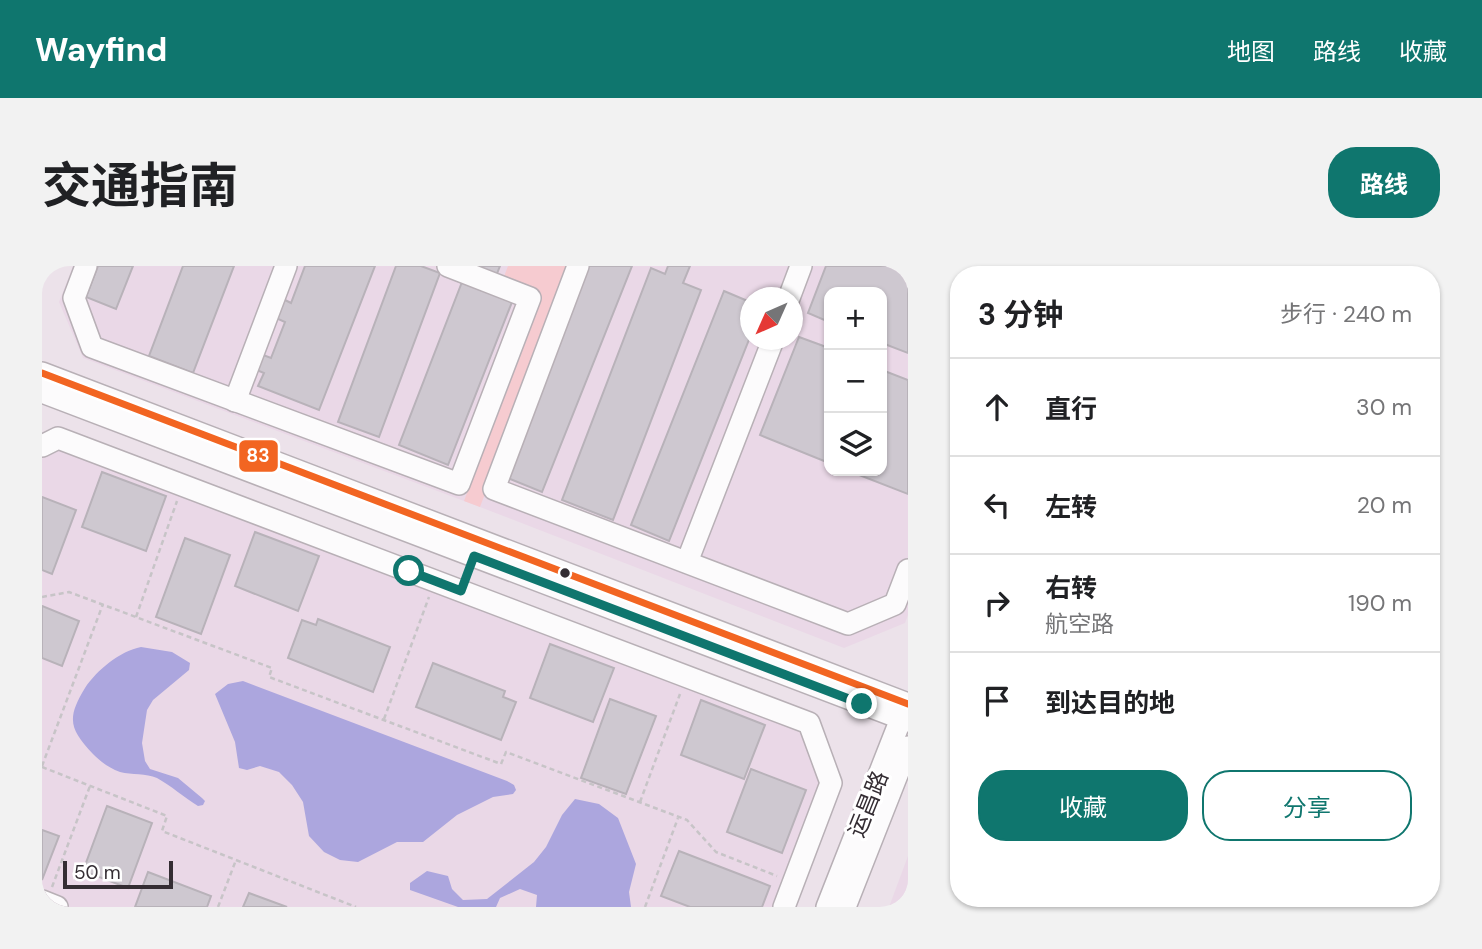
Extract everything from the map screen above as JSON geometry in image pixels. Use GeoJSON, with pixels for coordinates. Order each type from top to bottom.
{"type":"FeatureCollection","features":[{"type":"Feature","properties":{"kind":"street"},"geometry":{"type":"LineString","coordinates":[[86,266],[74,298],[92,347],[459,484],[530,298],[448,266]]}},
{"type":"Feature","properties":{"kind":"street"},"geometry":{"type":"LineString","coordinates":[[235,401],[285,266]]}},
{"type":"Feature","properties":{"kind":"street"},"geometry":{"type":"LineString","coordinates":[[578,266],[494,489],[848,624],[895,604],[908,570]]}},
{"type":"Feature","properties":{"kind":"street"},"geometry":{"type":"LineString","coordinates":[[793,287],[801,266]]}},
{"type":"Feature","properties":{"kind":"street"},"geometry":{"type":"LineString","coordinates":[[687,562],[769,350]]}},
{"type":"Feature","properties":{"kind":"street"},"geometry":{"type":"LineString","coordinates":[[42,373],[906,710]]}},
{"type":"Feature","properties":{"kind":"street"},"geometry":{"type":"LineString","coordinates":[[42,392],[474,556],[906,710]]}},
{"type":"Feature","properties":{"kind":"street"},"geometry":{"type":"LineString","coordinates":[[42,446],[58,438],[809,723],[831,783],[784,907]]}},
{"type":"Feature","properties":{"kind":"street"},"geometry":{"type":"LineString","coordinates":[[409,571],[421,536]]}},
{"type":"Feature","properties":{"kind":"street"},"geometry":{"type":"LineString","coordinates":[[461,591],[474,556]]}},
{"type":"Feature","properties":{"kind":"street","name":"运昌路"},"geometry":{"type":"LineString","coordinates":[[827,907],[906,710]]}},
{"type":"Feature","properties":{"kind":"street","name":"运昌路"},"geometry":{"type":"LineString","coordinates":[[845,907],[908,747]]}},
{"type":"Feature","properties":{"kind":"street"},"geometry":{"type":"LineString","coordinates":[[795,879],[795,848],[819,784]]}},
{"type":"Feature","properties":{"kind":"path"},"geometry":{"type":"LineString","coordinates":[[136,617],[183,486]]}},
{"type":"Feature","properties":{"kind":"path"},"geometry":{"type":"LineString","coordinates":[[383,720],[435,581]]}},
{"type":"Feature","properties":{"kind":"path"},"geometry":{"type":"LineString","coordinates":[[42,597],[69,592],[272,668],[269,677],[501,764],[506,752],[640,802],[687,820],[716,852],[795,879]]}},
{"type":"Feature","properties":{"kind":"path"},"geometry":{"type":"LineString","coordinates":[[103,604],[42,766],[167,816],[162,831],[356,907]]}},
{"type":"Feature","properties":{"kind":"path"},"geometry":{"type":"LineString","coordinates":[[640,802],[686,676]]}},
{"type":"Feature","properties":{"kind":"path"},"geometry":{"type":"LineString","coordinates":[[48,904],[90,786]]}},
{"type":"Feature","properties":{"kind":"path"},"geometry":{"type":"LineString","coordinates":[[645,907],[678,817]]}},
{"type":"Feature","properties":{"kind":"path"},"geometry":{"type":"LineString","coordinates":[[218,907],[236,860]]}},
{"type":"Feature","properties":{"kind":"shaded area"},"geometry":{"type":"Polygon","coordinates":[[[73,266],[908,266],[908,615],[905,623],[844,648],[480,507],[83,358],[59,302],[73,266]]]}},
{"type":"Feature","properties":{"kind":"shaded area"},"geometry":{"type":"Polygon","coordinates":[[[508,266],[570,266],[480,507],[464,501],[541,294],[503,279],[508,266]]]}},
{"type":"Feature","properties":{"kind":"shaded area"},"geometry":{"type":"Polygon","coordinates":[[[42,437],[813,717],[838,785],[792,907],[42,907],[42,437]]]}},
{"type":"Feature","properties":{"kind":"shaded area"},"geometry":{"type":"Polygon","coordinates":[[[141,647],[172,652],[190,663],[189,670],[153,700],[147,710],[142,743],[145,761],[150,769],[178,778],[205,801],[203,805],[198,806],[157,778],[120,772],[109,767],[93,754],[75,730],[75,708],[90,681],[117,657],[141,647]]]}},
{"type":"Feature","properties":{"kind":"shaded area"},"geometry":{"type":"Polygon","coordinates":[[[243,681],[507,781],[514,785],[516,790],[513,794],[493,797],[457,815],[423,842],[397,842],[358,862],[340,860],[324,852],[309,836],[303,802],[279,772],[260,766],[247,770],[239,768],[235,742],[215,694],[228,684],[243,681]]]}},
{"type":"Feature","properties":{"kind":"shaded area"},"geometry":{"type":"Polygon","coordinates":[[[575,799],[599,804],[618,818],[636,864],[629,892],[631,907],[536,907],[537,895],[520,889],[500,898],[496,907],[458,907],[410,890],[410,883],[427,871],[448,876],[452,889],[463,900],[487,899],[534,862],[546,847],[562,815],[575,799]]]}},
{"type":"Feature","properties":{"kind":"shaded area"},"geometry":{"type":"Polygon","coordinates":[[[908,856],[908,907],[889,907],[908,856]]]}},
{"type":"Feature","properties":{"kind":"building"},"geometry":{"type":"Polygon","coordinates":[[[98,266],[133,266],[116,309],[86,297],[98,266]]]}},
{"type":"Feature","properties":{"kind":"building"},"geometry":{"type":"Polygon","coordinates":[[[183,266],[234,266],[193,373],[149,356],[183,266]]]}},
{"type":"Feature","properties":{"kind":"building"},"geometry":{"type":"Polygon","coordinates":[[[305,266],[375,266],[319,410],[258,386],[264,373],[252,368],[258,353],[271,358],[285,322],[276,318],[283,299],[291,303],[305,266]]]}},
{"type":"Feature","properties":{"kind":"building"},"geometry":{"type":"Polygon","coordinates":[[[396,266],[421,266],[440,273],[379,437],[338,422],[396,266]]]}},
{"type":"Feature","properties":{"kind":"building"},"geometry":{"type":"Polygon","coordinates":[[[468,266],[500,266],[496,276],[468,266]]]}},
{"type":"Feature","properties":{"kind":"building"},"geometry":{"type":"Polygon","coordinates":[[[587,266],[632,266],[542,492],[503,476],[587,266]]]}},
{"type":"Feature","properties":{"kind":"building"},"geometry":{"type":"Polygon","coordinates":[[[668,266],[690,266],[683,283],[701,290],[613,520],[562,500],[651,268],[665,274],[668,266]]]}},
{"type":"Feature","properties":{"kind":"building"},"geometry":{"type":"Polygon","coordinates":[[[826,266],[908,266],[908,353],[887,345],[887,287],[824,287],[824,320],[808,313],[826,266]]]}},
{"type":"Feature","properties":{"kind":"building"},"geometry":{"type":"Polygon","coordinates":[[[462,282],[512,302],[448,465],[399,445],[462,282]]]}},
{"type":"Feature","properties":{"kind":"building"},"geometry":{"type":"Polygon","coordinates":[[[724,291],[740,298],[740,350],[745,350],[669,541],[631,525],[724,291]]]}},
{"type":"Feature","properties":{"kind":"building"},"geometry":{"type":"Polygon","coordinates":[[[803,338],[824,346],[824,461],[760,435],[794,350],[803,350],[803,338]]]}},
{"type":"Feature","properties":{"kind":"building"},"geometry":{"type":"Polygon","coordinates":[[[887,372],[908,380],[908,494],[862,476],[887,476],[887,372]]]}},
{"type":"Feature","properties":{"kind":"building"},"geometry":{"type":"Polygon","coordinates":[[[102,472],[166,496],[146,551],[82,527],[102,472]]]}},
{"type":"Feature","properties":{"kind":"building"},"geometry":{"type":"Polygon","coordinates":[[[42,497],[76,510],[52,574],[42,570],[42,497]]]}},
{"type":"Feature","properties":{"kind":"building"},"geometry":{"type":"Polygon","coordinates":[[[255,532],[319,556],[298,611],[235,586],[255,532]]]}},
{"type":"Feature","properties":{"kind":"building"},"geometry":{"type":"Polygon","coordinates":[[[185,538],[230,555],[201,634],[156,617],[185,538]]]}},
{"type":"Feature","properties":{"kind":"building"},"geometry":{"type":"Polygon","coordinates":[[[42,606],[79,621],[62,666],[42,658],[42,606]]]}},
{"type":"Feature","properties":{"kind":"building"},"geometry":{"type":"Polygon","coordinates":[[[318,619],[390,647],[373,692],[288,658],[302,620],[316,625],[318,619]]]}},
{"type":"Feature","properties":{"kind":"building"},"geometry":{"type":"Polygon","coordinates":[[[550,644],[614,668],[593,722],[530,698],[550,644]]]}},
{"type":"Feature","properties":{"kind":"building"},"geometry":{"type":"Polygon","coordinates":[[[433,663],[505,691],[503,697],[516,702],[501,740],[416,707],[433,663]]]}},
{"type":"Feature","properties":{"kind":"building"},"geometry":{"type":"Polygon","coordinates":[[[610,699],[656,716],[626,794],[581,778],[610,699]]]}},
{"type":"Feature","properties":{"kind":"building"},"geometry":{"type":"Polygon","coordinates":[[[701,700],[765,725],[744,779],[681,755],[701,700]]]}},
{"type":"Feature","properties":{"kind":"building"},"geometry":{"type":"Polygon","coordinates":[[[751,769],[806,790],[782,853],[727,832],[751,769]]]}},
{"type":"Feature","properties":{"kind":"building"},"geometry":{"type":"Polygon","coordinates":[[[107,806],[152,823],[128,888],[83,871],[107,806]]]}},
{"type":"Feature","properties":{"kind":"building"},"geometry":{"type":"Polygon","coordinates":[[[42,830],[59,836],[42,880],[42,830]]]}},
{"type":"Feature","properties":{"kind":"building"},"geometry":{"type":"Polygon","coordinates":[[[679,851],[770,886],[762,907],[690,907],[661,896],[679,851]]]}},
{"type":"Feature","properties":{"kind":"building"},"geometry":{"type":"Polygon","coordinates":[[[148,872],[211,896],[207,907],[135,907],[148,872]]]}},
{"type":"Feature","properties":{"kind":"building"},"geometry":{"type":"Polygon","coordinates":[[[249,893],[287,907],[243,907],[249,893]]]}},
{"type":"Feature","properties":{"kind":"transit line","name":"83"},"geometry":{"type":"LineString","coordinates":[[42,373],[908,704]]}},
{"type":"Feature","properties":{"kind":"route"},"geometry":{"type":"LineString","coordinates":[[409,571],[461,591],[474,556],[862,704]]}}]}
